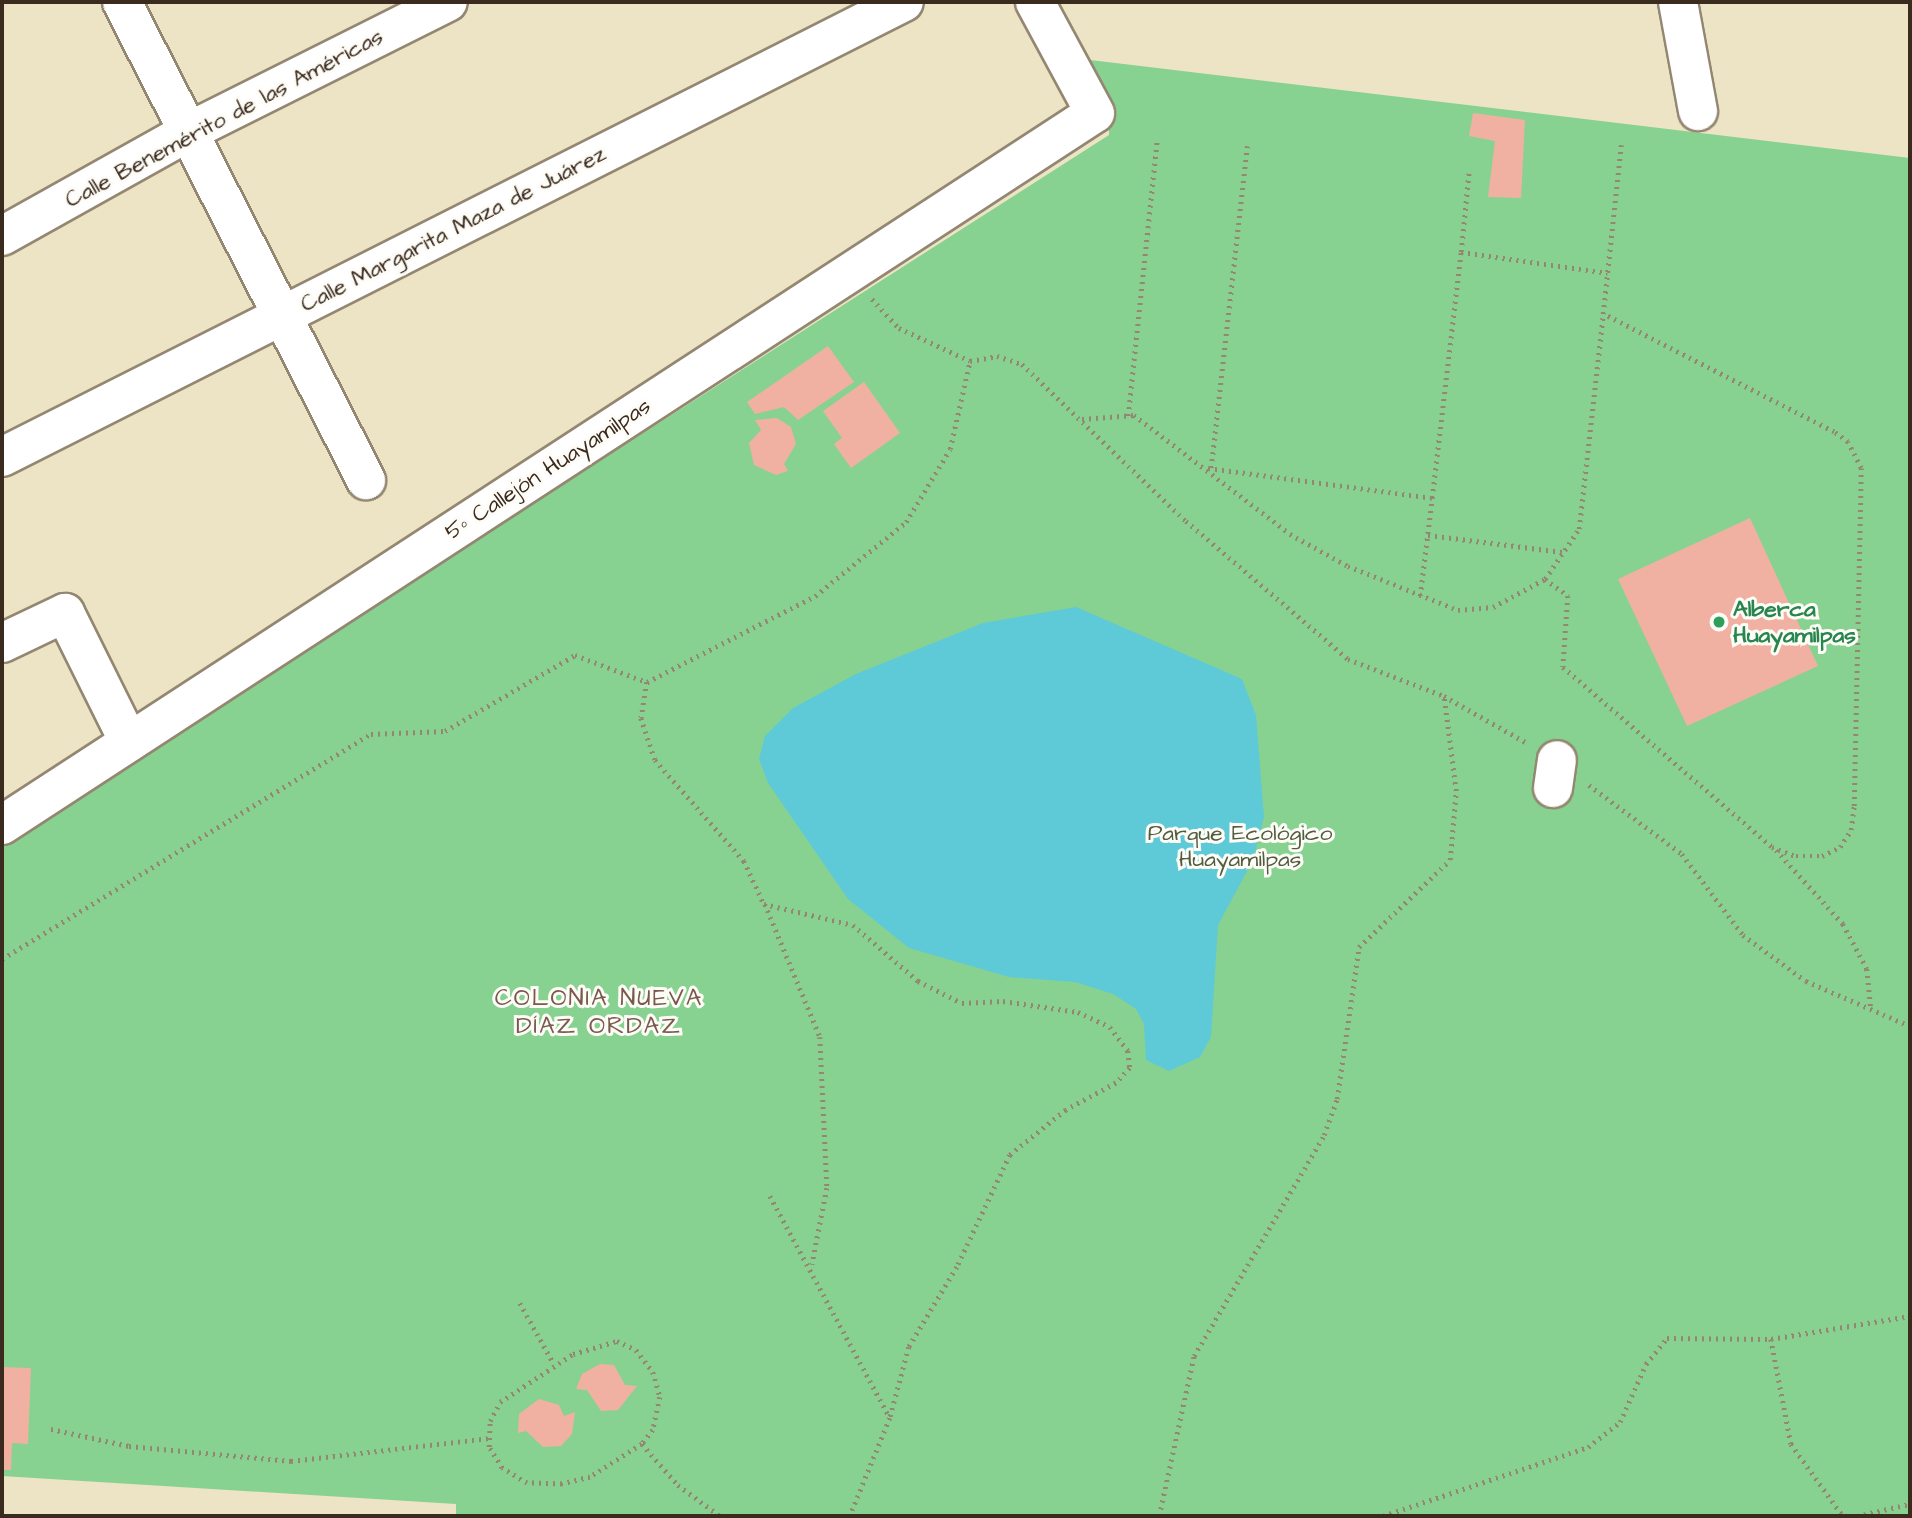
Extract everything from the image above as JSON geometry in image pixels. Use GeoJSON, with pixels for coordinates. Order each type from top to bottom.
{"type":"FeatureCollection","features":[{"type":"Feature","properties":{"kind":"street"},"geometry":{"type":"LineString","coordinates":[[122,2],[192,130],[366,480]]}},
{"type":"Feature","properties":{"kind":"street","name":"Calle Benemérito de las Américas"},"geometry":{"type":"LineString","coordinates":[[2,236],[192,130],[448,2]]}},
{"type":"Feature","properties":{"kind":"street","name":"Calle Margarita Maza de Juárez"},"geometry":{"type":"LineString","coordinates":[[2,457],[904,2]]}},
{"type":"Feature","properties":{"kind":"street","name":"5º Callejón Huayamilpas"},"geometry":{"type":"LineString","coordinates":[[2,825],[1095,113],[1035,2]]}},
{"type":"Feature","properties":{"kind":"street"},"geometry":{"type":"LineString","coordinates":[[1678,2],[1698,111]]}},
{"type":"Feature","properties":{"kind":"street"},"geometry":{"type":"LineString","coordinates":[[2,643],[65,613],[129,742]]}},
{"type":"Feature","properties":{"kind":"path"},"geometry":{"type":"LineString","coordinates":[[1128,416],[1157,140]]}},
{"type":"Feature","properties":{"kind":"path"},"geometry":{"type":"LineString","coordinates":[[1081,419],[1128,416],[1208,468],[1290,534],[1420,596],[1458,610],[1493,607],[1545,579],[1579,529],[1621,145]]}},
{"type":"Feature","properties":{"kind":"path"},"geometry":{"type":"LineString","coordinates":[[1208,468],[1247,146]]}},
{"type":"Feature","properties":{"kind":"path"},"geometry":{"type":"LineString","coordinates":[[1420,596],[1469,170]]}},
{"type":"Feature","properties":{"kind":"path"},"geometry":{"type":"LineString","coordinates":[[1461,252],[1608,273]]}},
{"type":"Feature","properties":{"kind":"path"},"geometry":{"type":"LineString","coordinates":[[855,269],[899,328],[970,360],[997,356],[1022,364],[1186,520],[1348,659],[1444,696],[1555,774],[1682,854],[1743,935],[1806,981],[1910,1026]]}},
{"type":"Feature","properties":{"kind":"path"},"geometry":{"type":"LineString","coordinates":[[1603,314],[1834,432],[1849,442],[1861,468],[1851,830],[1840,847],[1822,856],[1772,847]]}},
{"type":"Feature","properties":{"kind":"path"},"geometry":{"type":"LineString","coordinates":[[2,959],[372,734],[445,731],[575,654],[647,682],[815,596],[905,523],[950,449],[970,360]]}},
{"type":"Feature","properties":{"kind":"path"},"geometry":{"type":"LineString","coordinates":[[1208,468],[1432,498]]}},
{"type":"Feature","properties":{"kind":"path"},"geometry":{"type":"LineString","coordinates":[[1427,535],[1562,552]]}},
{"type":"Feature","properties":{"kind":"path"},"geometry":{"type":"LineString","coordinates":[[1545,579],[1568,596],[1563,667],[1772,847],[1843,924],[1867,969],[1871,1009]]}},
{"type":"Feature","properties":{"kind":"path"},"geometry":{"type":"LineString","coordinates":[[647,682],[641,718],[655,760],[744,861],[820,1037],[827,1188],[812,1265]]}},
{"type":"Feature","properties":{"kind":"path"},"geometry":{"type":"LineString","coordinates":[[1159,1516],[1194,1356],[1328,1123],[1359,947],[1450,860],[1456,791],[1444,696]]}},
{"type":"Feature","properties":{"kind":"path"},"geometry":{"type":"LineString","coordinates":[[764,904],[853,925],[918,981],[962,1003],[1003,1001],[1078,1012],[1110,1027],[1128,1051],[1130,1068],[1116,1083],[1066,1110],[1010,1154],[957,1267],[909,1347],[890,1418],[847,1515]]}},
{"type":"Feature","properties":{"kind":"path"},"geometry":{"type":"LineString","coordinates":[[769,1196],[812,1265],[890,1418]]}},
{"type":"Feature","properties":{"kind":"path"},"geometry":{"type":"LineString","coordinates":[[520,1303],[554,1364]]}},
{"type":"Feature","properties":{"kind":"path"},"geometry":{"type":"LineString","coordinates":[[1383,1516],[1588,1447],[1619,1422],[1646,1364],[1667,1338],[1771,1339],[1910,1316]]}},
{"type":"Feature","properties":{"kind":"path"},"geometry":{"type":"LineString","coordinates":[[1771,1339],[1791,1444],[1843,1516]]}},
{"type":"Feature","properties":{"kind":"path"},"geometry":{"type":"LineString","coordinates":[[617,1341],[636,1350],[653,1372],[660,1397],[653,1430],[642,1444],[590,1477],[527,1483],[502,1468],[489,1438],[500,1402],[554,1364],[617,1341]]}},
{"type":"Feature","properties":{"kind":"path"},"geometry":{"type":"LineString","coordinates":[[51,1429],[129,1446],[291,1461],[489,1438]]}},
{"type":"Feature","properties":{"kind":"path"},"geometry":{"type":"LineString","coordinates":[[642,1444],[678,1485],[720,1516]]}},
{"type":"Feature","properties":{"kind":"path"},"geometry":{"type":"LineString","coordinates":[[1857,1516],[1910,1504]]}},
{"type":"Feature","properties":{"kind":"green space","name":"Parque Ecológico Huayamilpas"},"geometry":{"type":"Polygon","coordinates":[[[1082,59],[1910,158],[1910,1516],[456,1516],[456,1504],[2,1476],[2,843],[1109,135],[1109,104],[1082,59]]]}},
{"type":"Feature","properties":{"kind":"water"},"geometry":{"type":"Polygon","coordinates":[[[1076,607],[1242,679],[1256,715],[1264,817],[1253,860],[1218,925],[1211,1037],[1200,1057],[1169,1071],[1146,1060],[1144,1024],[1136,1009],[1113,994],[1075,982],[1009,977],[909,948],[848,899],[768,783],[759,759],[765,736],[793,708],[856,674],[983,623],[1076,607]]]}},
{"type":"Feature","properties":{"kind":"building"},"geometry":{"type":"Polygon","coordinates":[[[1473,113],[1525,120],[1521,198],[1488,197],[1495,141],[1469,136],[1473,113]]]}},
{"type":"Feature","properties":{"kind":"building"},"geometry":{"type":"Polygon","coordinates":[[[828,346],[854,382],[798,420],[784,407],[755,414],[747,402],[828,346]]]}},
{"type":"Feature","properties":{"kind":"building"},"geometry":{"type":"Polygon","coordinates":[[[864,382],[900,433],[851,468],[834,444],[842,438],[823,411],[864,382]]]}},
{"type":"Feature","properties":{"kind":"building"},"geometry":{"type":"Polygon","coordinates":[[[777,418],[791,427],[796,444],[784,464],[788,471],[776,475],[754,465],[749,443],[761,430],[755,420],[777,418]]]}},
{"type":"Feature","properties":{"kind":"building","name":"Alberca Huayamilpas"},"geometry":{"type":"Polygon","coordinates":[[[1750,518],[1818,666],[1687,726],[1618,579],[1750,518]]]}},
{"type":"Feature","properties":{"kind":"building"},"geometry":{"type":"Polygon","coordinates":[[[600,1364],[614,1365],[625,1385],[637,1386],[618,1410],[601,1411],[587,1390],[576,1389],[582,1374],[600,1364]]]}},
{"type":"Feature","properties":{"kind":"building"},"geometry":{"type":"Polygon","coordinates":[[[2,1367],[31,1368],[28,1444],[12,1443],[11,1470],[2,1470],[2,1367]]]}},
{"type":"Feature","properties":{"kind":"building"},"geometry":{"type":"Polygon","coordinates":[[[539,1399],[559,1405],[564,1416],[575,1412],[572,1434],[561,1446],[543,1447],[526,1431],[518,1433],[519,1414],[539,1399]]]}},
{"type":"Feature","properties":{"kind":"place","name":"Alberca Huayamilpas"},"geometry":{"type":"Point","coordinates":[1719,622]}},
{"type":"Feature","properties":{"kind":"district","name":"COLONIA NUEVA DÍAZ ORDAZ"},"geometry":{"type":"Point","coordinates":[599,1013]}}]}
